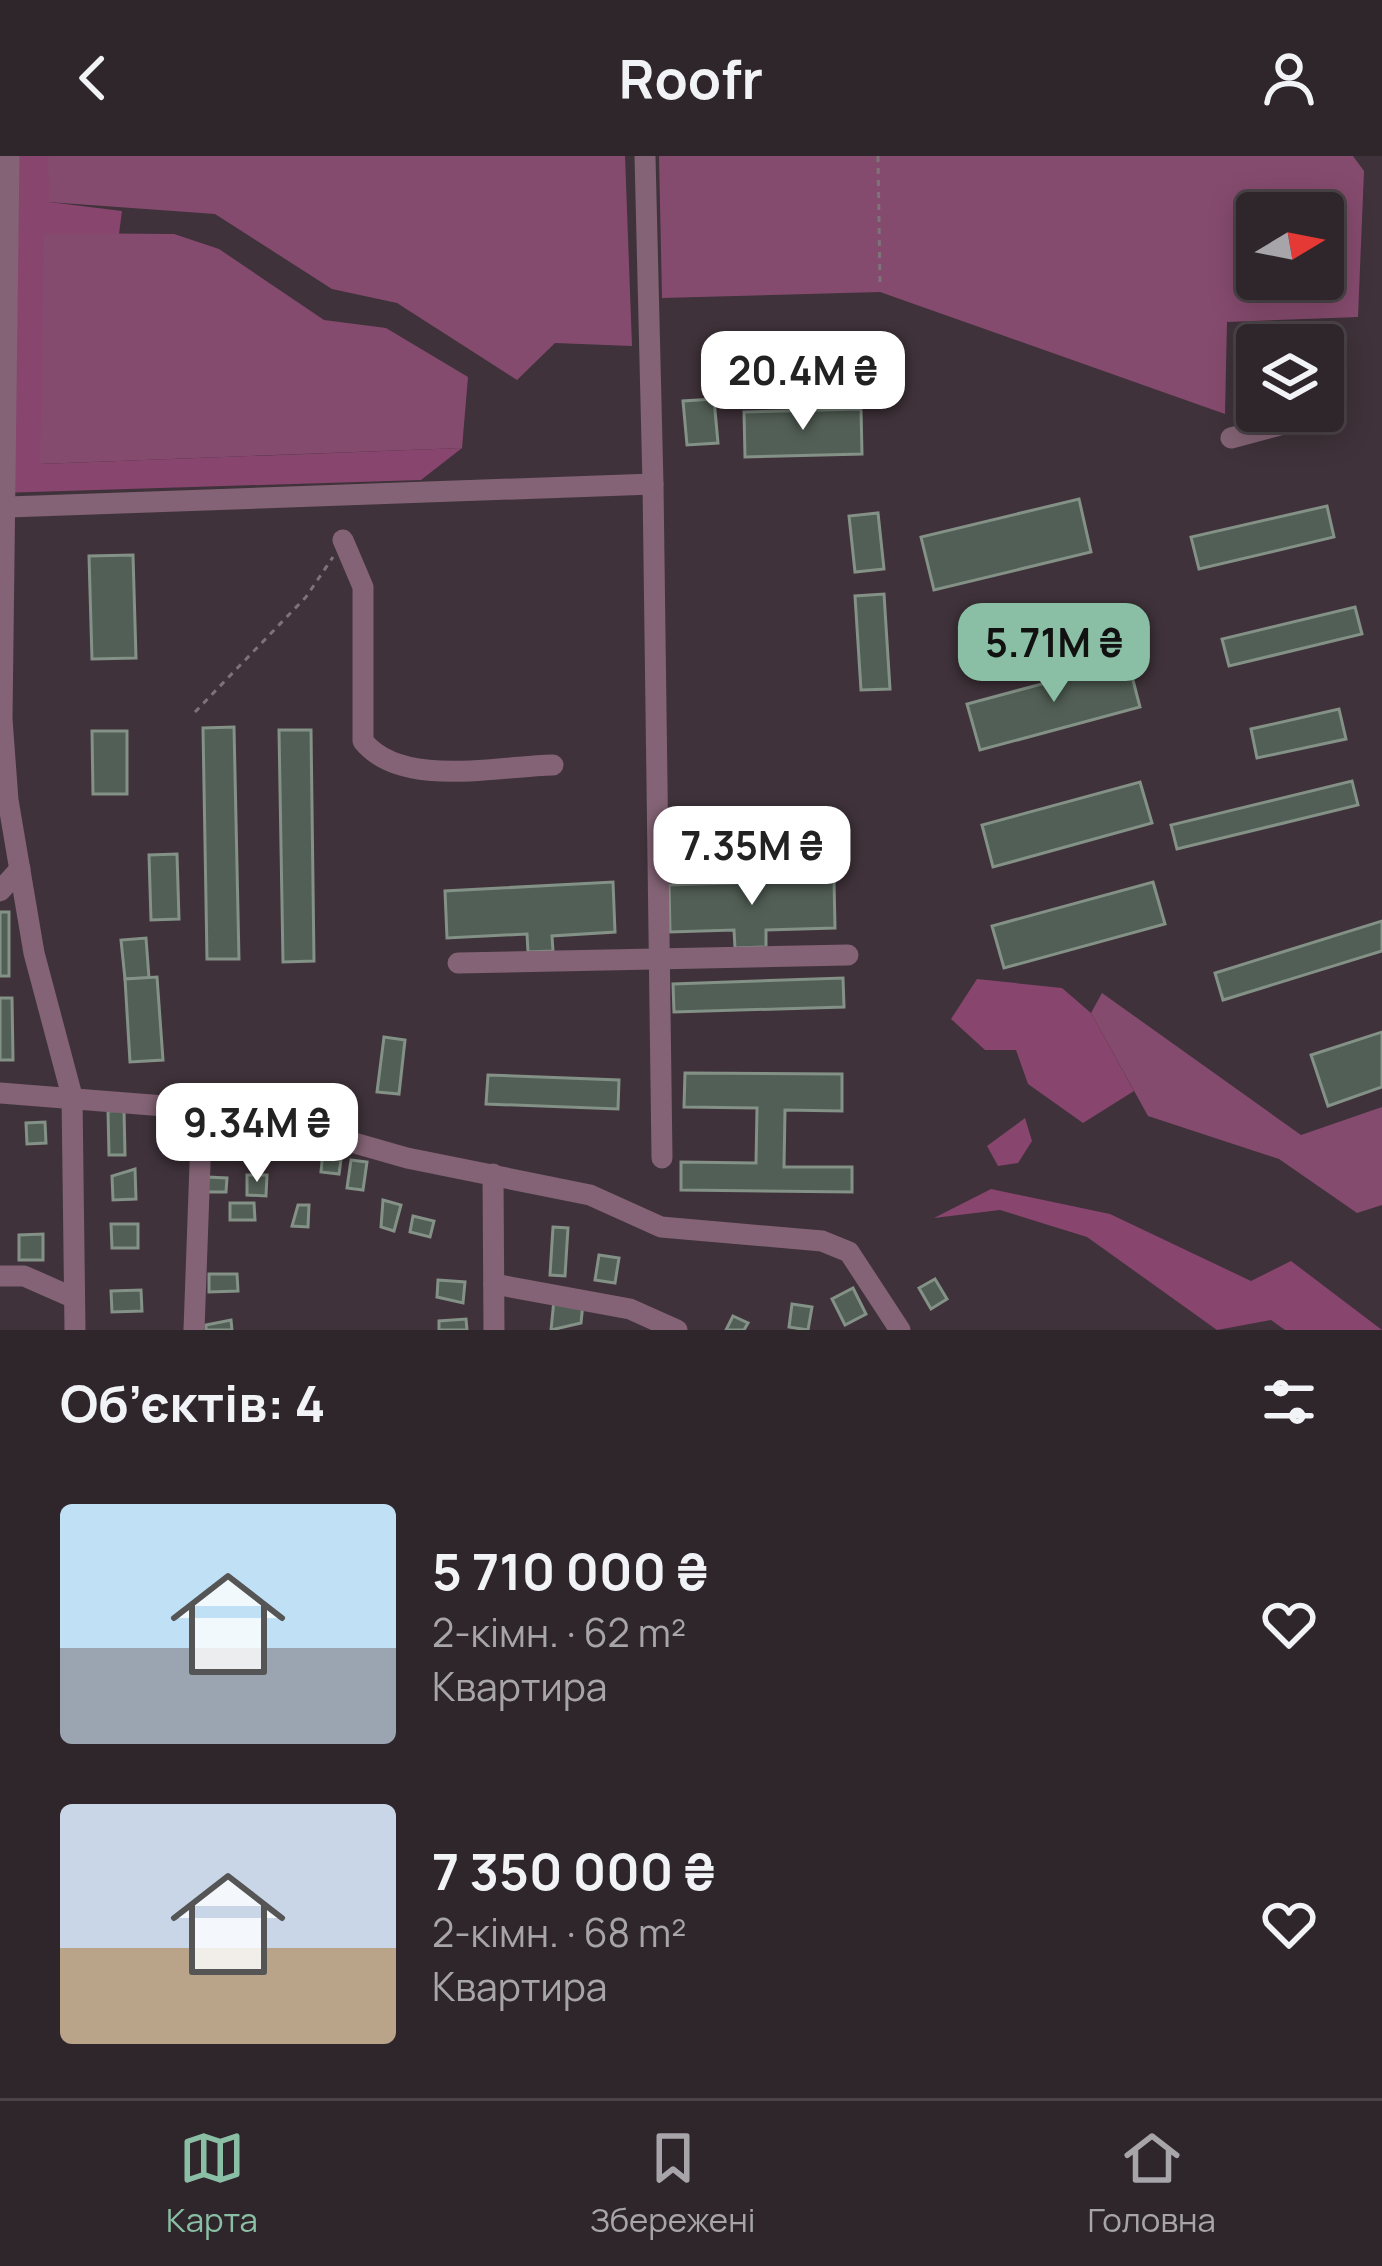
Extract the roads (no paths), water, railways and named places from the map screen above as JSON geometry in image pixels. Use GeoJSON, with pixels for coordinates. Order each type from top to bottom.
{"type":"FeatureCollection","features":[{"type":"Feature","properties":{"kind":"street"},"geometry":{"type":"LineString","coordinates":[[9,156],[2,719],[34,952],[72,1096],[75,1330]]}},
{"type":"Feature","properties":{"kind":"street"},"geometry":{"type":"LineString","coordinates":[[645,156],[662,1158]]}},
{"type":"Feature","properties":{"kind":"street"},"geometry":{"type":"LineString","coordinates":[[1231,438],[1253,432]]}},
{"type":"Feature","properties":{"kind":"street"},"geometry":{"type":"LineString","coordinates":[[8,507],[653,484]]}},
{"type":"Feature","properties":{"kind":"street"},"geometry":{"type":"LineString","coordinates":[[344,540],[363,587],[363,741],[377,758],[412,769],[554,765]]}},
{"type":"Feature","properties":{"kind":"street"},"geometry":{"type":"LineString","coordinates":[[0,891],[20,869]]}},
{"type":"Feature","properties":{"kind":"street"},"geometry":{"type":"LineString","coordinates":[[458,963],[848,955]]}},
{"type":"Feature","properties":{"kind":"street"},"geometry":{"type":"LineString","coordinates":[[0,1093],[202,1108],[281,1122],[407,1158],[590,1195],[661,1226],[822,1241],[849,1252],[900,1330]]}},
{"type":"Feature","properties":{"kind":"street"},"geometry":{"type":"LineString","coordinates":[[194,1330],[202,1108]]}},
{"type":"Feature","properties":{"kind":"street"},"geometry":{"type":"LineString","coordinates":[[494,1174],[494,1330]]}},
{"type":"Feature","properties":{"kind":"street"},"geometry":{"type":"LineString","coordinates":[[0,1276],[24,1276],[74,1298]]}},
{"type":"Feature","properties":{"kind":"street"},"geometry":{"type":"LineString","coordinates":[[494,1284],[630,1309],[677,1330]]}}]}
